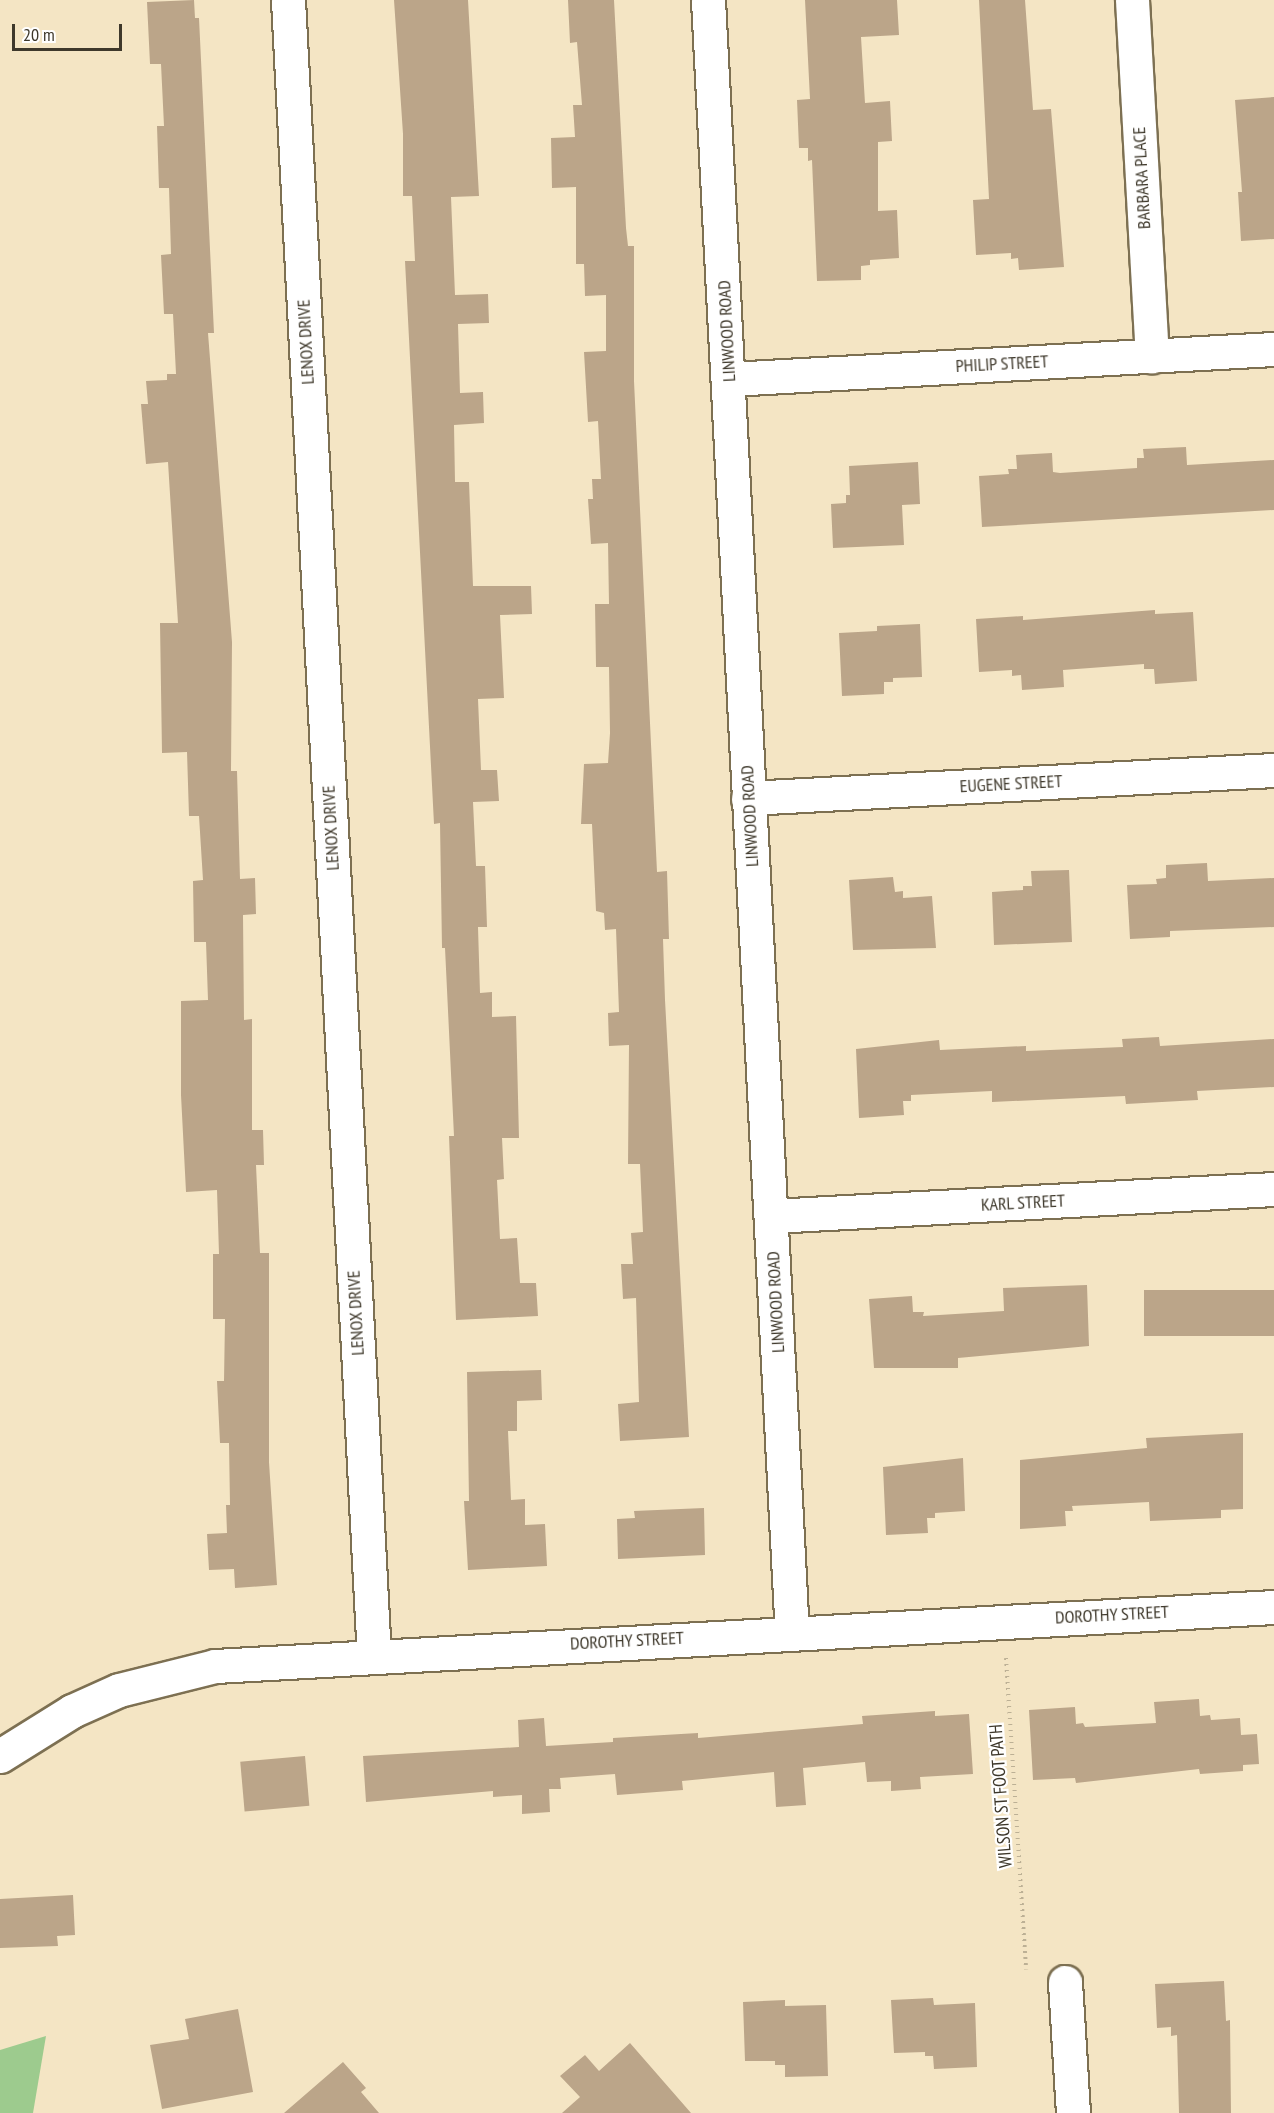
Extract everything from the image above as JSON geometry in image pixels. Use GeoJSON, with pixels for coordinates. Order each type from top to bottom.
{"type":"FeatureCollection","features":[{"type":"Feature","properties":{"kind":"street","name":"LENOX DRIVE"},"geometry":{"type":"LineString","coordinates":[[288,0],[375,1655]]}},
{"type":"Feature","properties":{"kind":"street","name":"LINWOOD ROAD"},"geometry":{"type":"LineString","coordinates":[[708,0],[730,379],[748,798],[772,1216],[792,1632]]}},
{"type":"Feature","properties":{"kind":"street","name":"BARBARA PLACE"},"geometry":{"type":"LineString","coordinates":[[1132,0],[1152,356]]}},
{"type":"Feature","properties":{"kind":"street","name":"PHILIP STREET"},"geometry":{"type":"LineString","coordinates":[[730,379],[1274,349]]}},
{"type":"Feature","properties":{"kind":"street","name":"EUGENE STREET"},"geometry":{"type":"LineString","coordinates":[[748,798],[1274,770]]}},
{"type":"Feature","properties":{"kind":"street","name":"KARL STREET"},"geometry":{"type":"LineString","coordinates":[[772,1216],[1274,1189]]}},
{"type":"Feature","properties":{"kind":"street","name":"DOROTHY STREET"},"geometry":{"type":"LineString","coordinates":[[0,1756],[72,1711],[167,1676],[225,1665],[1274,1606]]}},
{"type":"Feature","properties":{"kind":"street"},"geometry":{"type":"LineString","coordinates":[[1065,1982],[1073,2113]]}},
{"type":"Feature","properties":{"kind":"path","name":"WILSON ST FOOT PATH"},"geometry":{"type":"LineString","coordinates":[[1005,1621],[1026,1969]]}},
{"type":"Feature","properties":{"kind":"green space"},"geometry":{"type":"Polygon","coordinates":[[[46,2036],[33,2113],[0,2113],[0,2050],[46,2036]]]}},
{"type":"Feature","properties":{"kind":"building"},"geometry":{"type":"Polygon","coordinates":[[[194,0],[195,18],[199,18],[214,333],[208,333],[232,642],[231,771],[237,771],[240,879],[255,878],[256,914],[243,915],[244,1020],[252,1019],[252,1130],[263,1130],[264,1165],[256,1165],[260,1253],[269,1253],[269,1462],[277,1585],[235,1588],[234,1569],[209,1570],[207,1534],[227,1533],[226,1505],[230,1505],[229,1443],[220,1443],[217,1381],[224,1381],[225,1319],[213,1319],[213,1254],[219,1254],[217,1190],[186,1192],[181,1095],[181,1001],[208,1000],[206,942],[194,942],[193,881],[203,880],[199,816],[189,816],[187,752],[162,753],[160,623],[178,623],[168,462],[146,464],[141,404],[148,404],[146,381],[167,380],[167,374],[176,374],[173,314],[164,314],[161,255],[171,254],[169,188],[159,188],[157,126],[164,126],[161,64],[150,64],[147,2],[194,0]]]}},
{"type":"Feature","properties":{"kind":"building"},"geometry":{"type":"Polygon","coordinates":[[[394,0],[468,0],[479,196],[451,197],[455,295],[488,294],[489,323],[458,324],[460,393],[483,392],[484,423],[454,425],[455,482],[469,482],[473,586],[531,586],[532,614],[500,615],[504,698],[478,699],[481,770],[497,770],[499,801],[473,802],[476,866],[485,866],[487,927],[478,927],[480,993],[492,992],[492,1017],[516,1016],[519,1138],[502,1138],[504,1179],[497,1180],[500,1239],[517,1238],[520,1283],[536,1283],[538,1316],[456,1320],[449,1136],[454,1136],[445,948],[442,948],[440,823],[434,824],[405,261],[415,261],[412,196],[403,196],[403,134],[394,0]]]}},
{"type":"Feature","properties":{"kind":"building"},"geometry":{"type":"Polygon","coordinates":[[[568,0],[614,0],[626,228],[628,246],[634,246],[634,381],[657,872],[667,871],[669,939],[663,939],[665,1000],[689,1437],[620,1441],[618,1404],[639,1402],[636,1298],[623,1299],[621,1264],[633,1264],[631,1233],[643,1232],[640,1164],[628,1164],[629,1045],[609,1046],[608,1013],[619,1012],[616,929],[605,930],[604,913],[596,911],[592,824],[581,824],[584,764],[608,763],[610,733],[609,667],[596,667],[595,604],[609,604],[608,543],[591,544],[588,499],[593,499],[592,479],[601,479],[598,421],[588,422],[584,352],[606,351],[606,295],[585,296],[584,264],[576,264],[576,187],[552,188],[551,138],[575,137],[573,105],[582,105],[577,42],[570,43],[568,0]]]}},
{"type":"Feature","properties":{"kind":"building"},"geometry":{"type":"Polygon","coordinates":[[[805,0],[897,0],[899,35],[861,37],[865,103],[890,101],[892,141],[878,142],[878,211],[897,210],[899,258],[870,260],[870,265],[861,266],[861,280],[817,281],[812,160],[808,161],[808,148],[799,148],[797,100],[810,99],[805,0]]]}},
{"type":"Feature","properties":{"kind":"building"},"geometry":{"type":"Polygon","coordinates":[[[979,0],[1025,0],[1033,110],[1051,109],[1064,267],[1019,270],[1018,258],[1011,259],[1011,253],[976,255],[973,200],[989,199],[979,0]]]}},
{"type":"Feature","properties":{"kind":"building"},"geometry":{"type":"Polygon","coordinates":[[[1274,97],[1274,239],[1241,241],[1238,192],[1242,192],[1235,100],[1274,97]]]}},
{"type":"Feature","properties":{"kind":"building"},"geometry":{"type":"Polygon","coordinates":[[[1186,447],[1187,465],[1274,460],[1274,510],[982,527],[979,476],[1009,474],[1008,469],[1017,469],[1016,455],[1052,453],[1053,472],[1060,473],[1137,468],[1137,458],[1144,458],[1143,449],[1186,447]]]}},
{"type":"Feature","properties":{"kind":"building"},"geometry":{"type":"Polygon","coordinates":[[[918,462],[920,504],[902,505],[904,545],[833,548],[831,504],[846,503],[846,495],[850,495],[849,466],[918,462]]]}},
{"type":"Feature","properties":{"kind":"building"},"geometry":{"type":"Polygon","coordinates":[[[1155,610],[1155,614],[1193,612],[1197,681],[1155,684],[1154,669],[1144,669],[1144,664],[1063,670],[1064,687],[1022,690],[1021,675],[1012,676],[1012,670],[979,672],[976,619],[1023,616],[1023,620],[1155,610]]]}},
{"type":"Feature","properties":{"kind":"building"},"geometry":{"type":"Polygon","coordinates":[[[920,624],[922,677],[893,678],[893,682],[884,682],[884,694],[842,696],[839,633],[877,631],[877,626],[920,624]]]}},
{"type":"Feature","properties":{"kind":"building"},"geometry":{"type":"Polygon","coordinates":[[[1207,863],[1208,881],[1274,878],[1274,927],[1170,931],[1170,937],[1130,939],[1127,885],[1157,884],[1156,879],[1166,878],[1166,865],[1207,863]]]}},
{"type":"Feature","properties":{"kind":"building"},"geometry":{"type":"Polygon","coordinates":[[[1069,870],[1072,942],[994,945],[992,892],[1023,890],[1023,886],[1032,886],[1031,871],[1069,870]]]}},
{"type":"Feature","properties":{"kind":"building"},"geometry":{"type":"Polygon","coordinates":[[[893,877],[895,892],[903,891],[903,898],[932,896],[936,948],[853,950],[849,880],[893,877]]]}},
{"type":"Feature","properties":{"kind":"building"},"geometry":{"type":"Polygon","coordinates":[[[1159,1037],[1160,1046],[1274,1039],[1274,1087],[1197,1091],[1198,1100],[1126,1104],[1125,1096],[992,1102],[992,1091],[911,1095],[911,1101],[903,1101],[904,1115],[859,1118],[856,1049],[939,1040],[940,1050],[1026,1046],[1026,1051],[1123,1047],[1122,1039],[1159,1037]]]}},
{"type":"Feature","properties":{"kind":"building"},"geometry":{"type":"Polygon","coordinates":[[[1087,1285],[1089,1346],[958,1358],[958,1368],[874,1368],[869,1299],[912,1296],[913,1312],[924,1312],[923,1316],[1004,1311],[1003,1288],[1087,1285]]]}},
{"type":"Feature","properties":{"kind":"building"},"geometry":{"type":"Polygon","coordinates":[[[1144,1290],[1274,1290],[1274,1336],[1144,1336],[1144,1290]]]}},
{"type":"Feature","properties":{"kind":"building"},"geometry":{"type":"Polygon","coordinates":[[[541,1370],[542,1400],[517,1401],[517,1431],[508,1431],[511,1500],[525,1499],[525,1525],[545,1524],[547,1566],[468,1570],[464,1501],[469,1501],[467,1372],[541,1370]]]}},
{"type":"Feature","properties":{"kind":"building"},"geometry":{"type":"Polygon","coordinates":[[[1243,1433],[1243,1509],[1221,1510],[1221,1518],[1150,1521],[1149,1502],[1072,1506],[1073,1511],[1065,1511],[1066,1526],[1020,1529],[1020,1460],[1147,1448],[1146,1438],[1243,1433]]]}},
{"type":"Feature","properties":{"kind":"building"},"geometry":{"type":"Polygon","coordinates":[[[963,1458],[965,1511],[935,1513],[935,1518],[927,1518],[928,1533],[886,1535],[883,1467],[963,1458]]]}},
{"type":"Feature","properties":{"kind":"building"},"geometry":{"type":"Polygon","coordinates":[[[704,1508],[705,1555],[618,1559],[617,1519],[635,1518],[634,1511],[704,1508]]]}},
{"type":"Feature","properties":{"kind":"building"},"geometry":{"type":"Polygon","coordinates":[[[1199,1699],[1200,1716],[1210,1715],[1211,1720],[1240,1718],[1241,1735],[1257,1734],[1259,1764],[1243,1765],[1243,1771],[1200,1774],[1199,1769],[1076,1783],[1075,1778],[1033,1780],[1029,1710],[1075,1707],[1076,1724],[1083,1723],[1085,1727],[1156,1723],[1154,1702],[1199,1699]]]}},
{"type":"Feature","properties":{"kind":"building"},"geometry":{"type":"Polygon","coordinates":[[[935,1711],[935,1716],[969,1714],[973,1774],[920,1777],[921,1789],[891,1791],[891,1781],[867,1782],[865,1762],[803,1768],[806,1805],[776,1807],[774,1772],[682,1781],[683,1790],[617,1795],[615,1774],[560,1778],[561,1789],[549,1789],[550,1812],[522,1814],[522,1795],[493,1797],[493,1791],[366,1802],[363,1756],[519,1747],[518,1720],[544,1718],[546,1746],[613,1742],[613,1738],[698,1733],[698,1738],[863,1724],[862,1716],[935,1711]]]}},
{"type":"Feature","properties":{"kind":"building"},"geometry":{"type":"Polygon","coordinates":[[[305,1756],[309,1806],[245,1811],[240,1762],[305,1756]]]}},
{"type":"Feature","properties":{"kind":"building"},"geometry":{"type":"Polygon","coordinates":[[[73,1895],[75,1935],[57,1936],[58,1946],[0,1948],[0,1899],[73,1895]]]}},
{"type":"Feature","properties":{"kind":"building"},"geometry":{"type":"Polygon","coordinates":[[[1224,1981],[1226,2021],[1230,2020],[1231,2113],[1179,2113],[1177,2035],[1171,2036],[1171,2027],[1157,2028],[1155,1984],[1224,1981]]]}},
{"type":"Feature","properties":{"kind":"building"},"geometry":{"type":"Polygon","coordinates":[[[933,1998],[934,2005],[975,2003],[977,2067],[934,2069],[933,2056],[925,2056],[925,2052],[894,2053],[891,2000],[933,1998]]]}},
{"type":"Feature","properties":{"kind":"building"},"geometry":{"type":"Polygon","coordinates":[[[785,2000],[785,2006],[826,2005],[828,2076],[785,2077],[785,2065],[775,2065],[775,2061],[745,2061],[743,2002],[785,2000]]]}},
{"type":"Feature","properties":{"kind":"building"},"geometry":{"type":"Polygon","coordinates":[[[238,2009],[253,2092],[162,2109],[150,2045],[189,2039],[185,2019],[238,2009]]]}},
{"type":"Feature","properties":{"kind":"building"},"geometry":{"type":"Polygon","coordinates":[[[630,2043],[691,2113],[562,2113],[580,2097],[560,2076],[585,2055],[599,2071],[630,2043]]]}},
{"type":"Feature","properties":{"kind":"building"},"geometry":{"type":"Polygon","coordinates":[[[343,2062],[366,2088],[361,2092],[379,2113],[284,2113],[343,2062]]]}}]}
